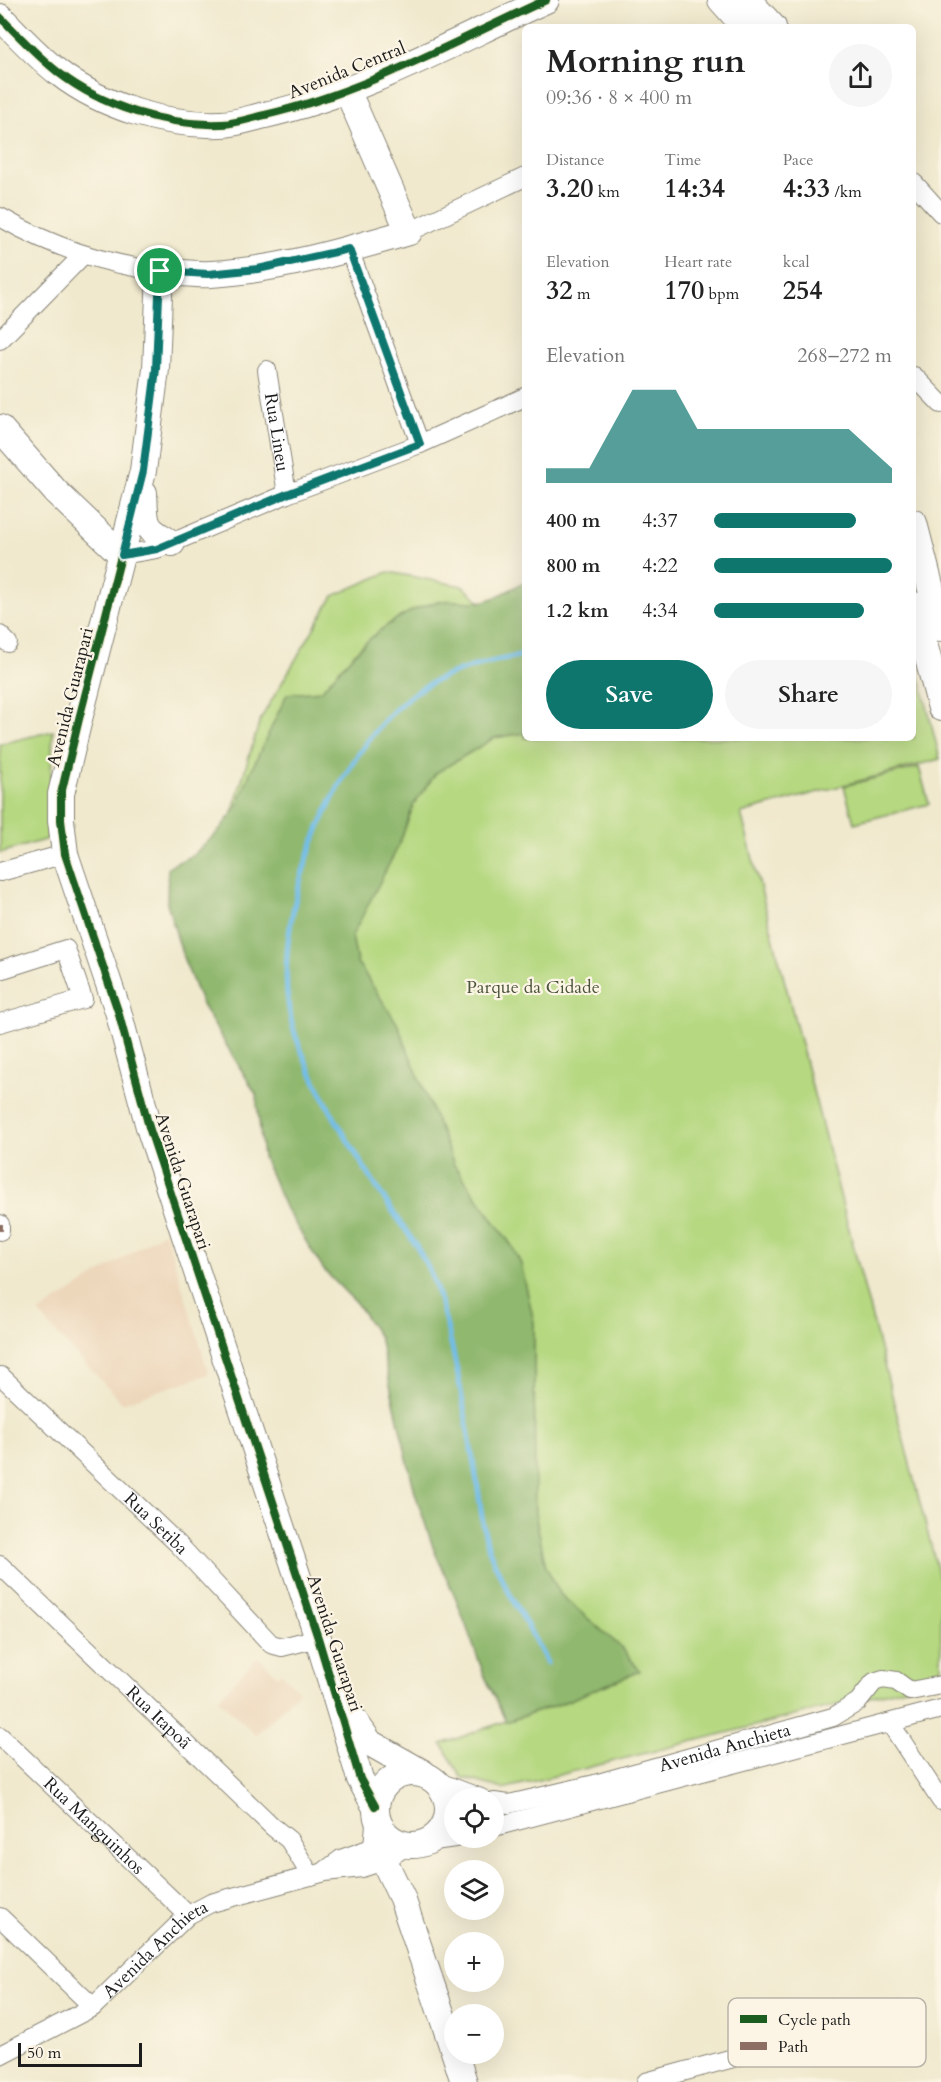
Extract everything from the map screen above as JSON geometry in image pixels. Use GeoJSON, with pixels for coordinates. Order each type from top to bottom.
{"type":"FeatureCollection","features":[{"type":"Feature","properties":{"kind":"street","name":"Avenida Central"},"geometry":{"type":"LineString","coordinates":[[2,24],[59,74],[92,93],[135,111],[178,122],[223,124],[303,106],[347,90],[546,0]]}},
{"type":"Feature","properties":{"kind":"street"},"geometry":{"type":"LineString","coordinates":[[721,0],[742,24]]}},
{"type":"Feature","properties":{"kind":"street"},"geometry":{"type":"LineString","coordinates":[[748,0],[770,24]]}},
{"type":"Feature","properties":{"kind":"street"},"geometry":{"type":"LineString","coordinates":[[347,90],[409,232]]}},
{"type":"Feature","properties":{"kind":"street"},"geometry":{"type":"LineString","coordinates":[[0,217],[30,235],[82,255],[128,267],[208,274],[258,269],[349,249],[409,232],[522,178]]}},
{"type":"Feature","properties":{"kind":"street"},"geometry":{"type":"LineString","coordinates":[[916,185],[939,208]]}},
{"type":"Feature","properties":{"kind":"street"},"geometry":{"type":"LineString","coordinates":[[349,249],[420,444]]}},
{"type":"Feature","properties":{"kind":"street"},"geometry":{"type":"LineString","coordinates":[[0,340],[82,255]]}},
{"type":"Feature","properties":{"kind":"street"},"geometry":{"type":"LineString","coordinates":[[160,271],[156,369],[140,482],[144,491],[144,522],[155,534],[172,543]]}},
{"type":"Feature","properties":{"kind":"street","name":"Rua Lineu"},"geometry":{"type":"LineString","coordinates":[[267,370],[287,494]]}},
{"type":"Feature","properties":{"kind":"street"},"geometry":{"type":"LineString","coordinates":[[916,378],[941,404]]}},
{"type":"Feature","properties":{"kind":"street"},"geometry":{"type":"LineString","coordinates":[[4,440],[122,555],[146,553],[172,543],[287,494],[420,444],[522,398]]}},
{"type":"Feature","properties":{"kind":"street","name":"Avenida Guarapari"},"geometry":{"type":"LineString","coordinates":[[140,482],[61,794],[65,854],[95,939],[149,1126],[336,1693],[360,1779],[444,2020]]}},
{"type":"Feature","properties":{"kind":"street"},"geometry":{"type":"LineString","coordinates":[[98,534],[134,509]]}},
{"type":"Feature","properties":{"kind":"street"},"geometry":{"type":"LineString","coordinates":[[916,531],[941,628]]}},
{"type":"Feature","properties":{"kind":"street"},"geometry":{"type":"LineString","coordinates":[[916,613],[941,708]]}},
{"type":"Feature","properties":{"kind":"street"},"geometry":{"type":"LineString","coordinates":[[0,872],[65,854]]}},
{"type":"Feature","properties":{"kind":"street"},"geometry":{"type":"LineString","coordinates":[[0,970],[95,939]]}},
{"type":"Feature","properties":{"kind":"street"},"geometry":{"type":"LineString","coordinates":[[66,949],[83,999]]}},
{"type":"Feature","properties":{"kind":"street"},"geometry":{"type":"LineString","coordinates":[[0,1023],[83,999],[110,988]]}},
{"type":"Feature","properties":{"kind":"street"},"geometry":{"type":"LineString","coordinates":[[0,1224],[0,1231]]}},
{"type":"Feature","properties":{"kind":"street","name":"Rua Setiba"},"geometry":{"type":"LineString","coordinates":[[1,1376],[178,1544],[270,1644],[282,1647],[318,1638]]}},
{"type":"Feature","properties":{"kind":"street","name":"Rua Itapoã"},"geometry":{"type":"LineString","coordinates":[[0,1565],[265,1820],[290,1839],[318,1874]]}},
{"type":"Feature","properties":{"kind":"street","name":"Avenida Anchieta"},"geometry":{"type":"LineString","coordinates":[[504,1803],[595,1784],[833,1717],[858,1702],[866,1688],[883,1679],[896,1681],[910,1691]]}},
{"type":"Feature","properties":{"kind":"street"},"geometry":{"type":"LineString","coordinates":[[891,1722],[910,1706],[910,1691],[941,1685]]}},
{"type":"Feature","properties":{"kind":"street","name":"Avenida Guarapari"},"geometry":{"type":"LineString","coordinates":[[336,1693],[370,1743],[431,1778]]}},
{"type":"Feature","properties":{"kind":"street"},"geometry":{"type":"LineString","coordinates":[[858,1702],[862,1713],[891,1722],[941,1801]]}},
{"type":"Feature","properties":{"kind":"street","name":"Avenida Anchieta"},"geometry":{"type":"LineString","coordinates":[[504,1824],[941,1709]]}},
{"type":"Feature","properties":{"kind":"street","name":"Rua Manguinhos"},"geometry":{"type":"LineString","coordinates":[[0,1736],[188,1915]]}},
{"type":"Feature","properties":{"kind":"street"},"geometry":{"type":"LineString","coordinates":[[431,1778],[447,1798],[448,1809],[442,1828],[418,1844],[379,1835],[380,1791],[391,1779],[406,1773],[431,1778],[456,1788]]}},
{"type":"Feature","properties":{"kind":"street","name":"Avenida Anchieta"},"geometry":{"type":"LineString","coordinates":[[0,2055],[93,2007],[188,1915],[211,1903],[318,1874],[379,1835],[418,1844],[444,1840]]}},
{"type":"Feature","properties":{"kind":"street","name":"Avenida Guarapari"},"geometry":{"type":"LineString","coordinates":[[402,1898],[404,1872],[418,1844]]}},
{"type":"Feature","properties":{"kind":"street"},"geometry":{"type":"LineString","coordinates":[[0,1917],[93,2007]]}},
{"type":"Feature","properties":{"kind":"street"},"geometry":{"type":"LineString","coordinates":[[646,2082],[728,2059]]}},
{"type":"Feature","properties":{"kind":"street","name":"Avenida Guarapari"},"geometry":{"type":"LineString","coordinates":[[459,2064],[464,2082]]}},
{"type":"Feature","properties":{"kind":"shaded area"},"geometry":{"type":"Polygon","coordinates":[[[165,1231],[209,1374],[122,1403],[38,1313],[165,1231]]]}},
{"type":"Feature","properties":{"kind":"shaded area"},"geometry":{"type":"Polygon","coordinates":[[[258,1657],[278,1676],[281,1672],[299,1691],[256,1735],[218,1699],[258,1657]]]}},
{"type":"Feature","properties":{"kind":"green space","name":"Parque da Cidade"},"geometry":{"type":"Polygon","coordinates":[[[388,572],[462,586],[484,604],[522,598],[522,741],[916,741],[916,662],[940,759],[741,813],[941,1584],[941,1679],[504,1789],[461,1777],[442,1744],[506,1721],[483,1672],[229,823],[260,720],[333,596],[388,572]]]}},
{"type":"Feature","properties":{"kind":"green space"},"geometry":{"type":"Polygon","coordinates":[[[522,584],[522,733],[494,738],[436,773],[414,804],[399,845],[352,936],[357,962],[397,1023],[454,1165],[512,1246],[521,1264],[534,1322],[535,1513],[546,1567],[561,1595],[622,1648],[640,1671],[560,1704],[506,1722],[483,1672],[457,1601],[434,1550],[415,1493],[379,1337],[357,1304],[323,1269],[286,1209],[263,1157],[256,1094],[202,1005],[183,957],[167,903],[168,867],[193,855],[217,833],[237,807],[250,773],[287,694],[321,691],[372,637],[402,616],[419,608],[442,601],[473,602],[496,597],[522,584]]]}},
{"type":"Feature","properties":{"kind":"green space"},"geometry":{"type":"Polygon","coordinates":[[[53,731],[48,839],[0,853],[0,744],[53,731]]]}},
{"type":"Feature","properties":{"kind":"green space"},"geometry":{"type":"Polygon","coordinates":[[[919,767],[929,804],[854,823],[844,786],[919,767]]]}},
{"type":"Feature","properties":{"kind":"waterway"},"geometry":{"type":"LineString","coordinates":[[522,656],[467,668],[425,686],[413,694],[383,723],[355,760],[330,803],[310,851],[295,900],[287,949],[287,996],[296,1037],[321,1093],[363,1166],[416,1245],[430,1271],[449,1334],[487,1544],[503,1580],[547,1663]]}},
{"type":"Feature","properties":{"kind":"marked path"},"geometry":{"type":"LineString","coordinates":[[0,1224],[0,1231]]}},
{"type":"Feature","properties":{"kind":"cycle path"},"geometry":{"type":"LineString","coordinates":[[0,17],[51,67],[95,96],[157,118],[200,124],[221,124],[265,115],[337,94],[408,65],[546,0]]}},
{"type":"Feature","properties":{"kind":"cycle path"},"geometry":{"type":"LineString","coordinates":[[160,271],[156,369],[143,471],[61,794],[65,854],[118,1011],[149,1127],[318,1638],[360,1779],[375,1806]]}},
{"type":"Feature","properties":{"kind":"route"},"geometry":{"type":"LineString","coordinates":[[349,249],[420,444],[287,494],[157,549],[146,553],[122,555],[143,471],[156,369],[160,271],[208,274],[258,269],[349,249]]}}]}
